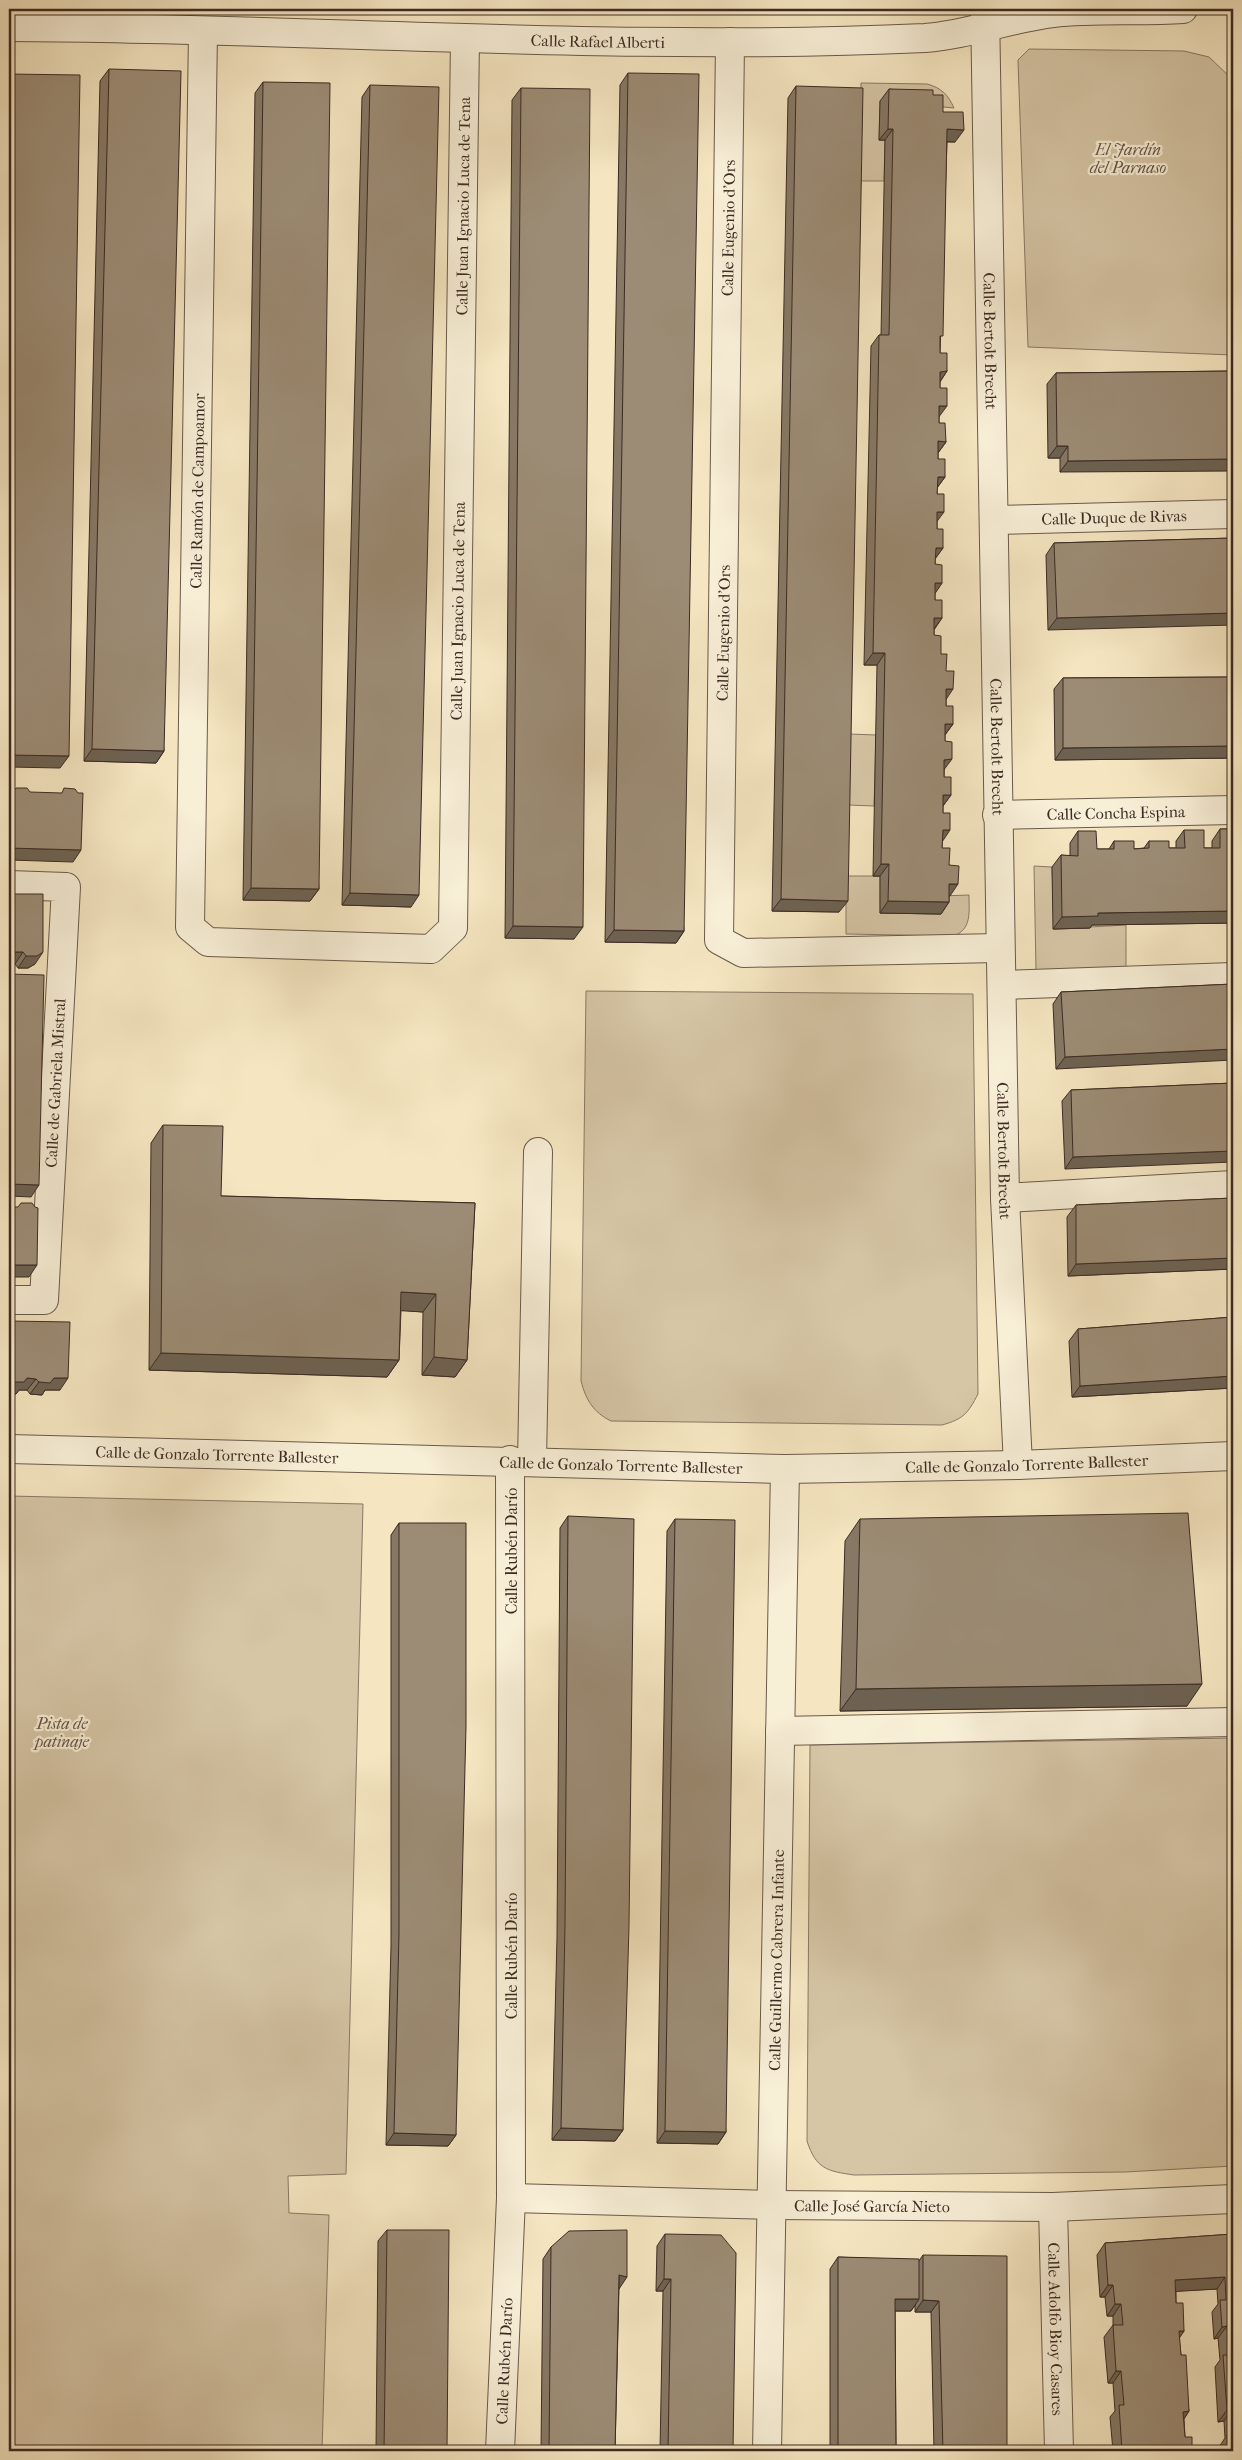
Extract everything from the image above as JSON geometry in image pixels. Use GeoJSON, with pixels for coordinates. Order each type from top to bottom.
{"type":"FeatureCollection","features":[{"type":"Feature","properties":{"kind":"street","name":"Calle Rafael Alberti"},"geometry":{"type":"LineString","coordinates":[[9,27],[108,18],[203,31],[465,39],[730,42],[930,37],[985,18],[1053,13],[1183,9]]}},
{"type":"Feature","properties":{"kind":"street","name":"Calle Bertolt Brecht"},"geometry":{"type":"LineString","coordinates":[[985,18],[999,948],[1003,985],[1005,1198],[1018,1465]]}},
{"type":"Feature","properties":{"kind":"street","name":"Calle Ramón de Campoamor"},"geometry":{"type":"LineString","coordinates":[[203,31],[190,927],[208,942]]}},
{"type":"Feature","properties":{"kind":"street","name":"Calle Juan Ignacio Luca de Tena"},"geometry":{"type":"LineString","coordinates":[[208,942],[431,949],[453,928],[465,39]]}},
{"type":"Feature","properties":{"kind":"street","name":"Calle Eugenio d'Ors"},"geometry":{"type":"LineString","coordinates":[[730,42],[719,940],[743,953],[999,948]]}},
{"type":"Feature","properties":{"kind":"street","name":"Calle Duque de Rivas"},"geometry":{"type":"LineString","coordinates":[[994,520],[1233,514]]}},
{"type":"Feature","properties":{"kind":"street","name":"Calle Concha Espina"},"geometry":{"type":"LineString","coordinates":[[997,815],[1233,810]]}},
{"type":"Feature","properties":{"kind":"street","name":"Calle de Gabriela Mistral"},"geometry":{"type":"LineString","coordinates":[[9,885],[66,887],[44,1300],[9,1300]]}},
{"type":"Feature","properties":{"kind":"street"},"geometry":{"type":"LineString","coordinates":[[1003,985],[1233,977]]}},
{"type":"Feature","properties":{"kind":"street","name":"Calle Rubén Darío"},"geometry":{"type":"LineString","coordinates":[[500,2451],[511,2198],[522,1461],[538,1152]]}},
{"type":"Feature","properties":{"kind":"street"},"geometry":{"type":"LineString","coordinates":[[1005,1198],[1233,1184]]}},
{"type":"Feature","properties":{"kind":"street","name":"Calle de Gonzalo Torrente Ballester"},"geometry":{"type":"LineString","coordinates":[[9,1449],[785,1469],[1018,1465],[1233,1456]]}},
{"type":"Feature","properties":{"kind":"street","name":"Calle Guillermo Cabrera Infante"},"geometry":{"type":"LineString","coordinates":[[768,2451],[785,1469]]}},
{"type":"Feature","properties":{"kind":"street"},"geometry":{"type":"LineString","coordinates":[[780,1731],[1233,1722]]}},
{"type":"Feature","properties":{"kind":"street","name":"Calle José García Nieto"},"geometry":{"type":"LineString","coordinates":[[511,2198],[772,2205],[1053,2207],[1233,2199]]}},
{"type":"Feature","properties":{"kind":"street","name":"Calle Adolfo Bioy Casares"},"geometry":{"type":"LineString","coordinates":[[1053,2207],[1059,2451]]}},
{"type":"Feature","properties":{"kind":"green space","name":"El Jardín del Parnaso"},"geometry":{"type":"Polygon","coordinates":[[[1029,49],[1184,51],[1209,57],[1233,80],[1233,355],[1028,347],[1018,60],[1029,49]]]}},
{"type":"Feature","properties":{"kind":"green space"},"geometry":{"type":"Polygon","coordinates":[[[861,83],[927,84],[944,93],[954,108],[880,101],[879,140],[885,140],[884,181],[859,181],[861,83]]]}},
{"type":"Feature","properties":{"kind":"green space"},"geometry":{"type":"Polygon","coordinates":[[[849,734],[876,735],[874,806],[848,805],[849,734]]]}},
{"type":"Feature","properties":{"kind":"green space"},"geometry":{"type":"Polygon","coordinates":[[[1034,866],[1052,867],[1054,929],[1126,925],[1126,968],[1036,971],[1034,866]]]}},
{"type":"Feature","properties":{"kind":"green space"},"geometry":{"type":"Polygon","coordinates":[[[846,876],[880,876],[880,913],[940,914],[941,896],[969,895],[968,920],[964,929],[953,936],[846,934],[846,876]]]}},
{"type":"Feature","properties":{"kind":"green space"},"geometry":{"type":"Polygon","coordinates":[[[586,991],[973,994],[978,1394],[965,1414],[956,1420],[942,1425],[611,1421],[599,1414],[588,1400],[581,1381],[586,991]]]}},
{"type":"Feature","properties":{"kind":"green space","name":"Pista de patinaje"},"geometry":{"type":"Polygon","coordinates":[[[9,1496],[363,1504],[346,2174],[288,2176],[289,2213],[329,2215],[322,2451],[9,2451],[9,1496]]]}},
{"type":"Feature","properties":{"kind":"green space"},"geometry":{"type":"Polygon","coordinates":[[[1233,1738],[1233,2166],[1125,2172],[854,2175],[830,2170],[819,2163],[814,2158],[807,2141],[810,1745],[1233,1738]]]}},
{"type":"Feature","properties":{"kind":"building"},"geometry":{"type":"Polygon","coordinates":[[[109,69],[181,71],[164,751],[92,749],[109,69]]]}},
{"type":"Feature","properties":{"kind":"building"},"geometry":{"type":"Polygon","coordinates":[[[628,73],[699,74],[684,931],[614,930],[628,73]]]}},
{"type":"Feature","properties":{"kind":"building"},"geometry":{"type":"Polygon","coordinates":[[[9,74],[80,75],[69,756],[9,755],[9,74]]]}},
{"type":"Feature","properties":{"kind":"building"},"geometry":{"type":"Polygon","coordinates":[[[263,82],[330,83],[319,889],[251,888],[263,82]]]}},
{"type":"Feature","properties":{"kind":"building"},"geometry":{"type":"Polygon","coordinates":[[[370,85],[439,87],[419,895],[350,893],[370,85]]]}},
{"type":"Feature","properties":{"kind":"building"},"geometry":{"type":"Polygon","coordinates":[[[796,86],[863,88],[848,901],[781,899],[796,86]]]}},
{"type":"Feature","properties":{"kind":"building"},"geometry":{"type":"Polygon","coordinates":[[[521,88],[590,89],[583,927],[513,926],[521,88]]]}},
{"type":"Feature","properties":{"kind":"building"},"geometry":{"type":"Polygon","coordinates":[[[889,89],[933,90],[933,95],[943,95],[943,112],[963,112],[964,130],[947,129],[943,336],[940,336],[940,353],[947,353],[947,371],[940,372],[940,388],[947,388],[947,406],[939,406],[939,423],[945,423],[946,442],[938,441],[938,459],[945,459],[945,477],[938,477],[937,494],[944,494],[944,512],[937,512],[937,529],[943,529],[943,548],[936,548],[935,564],[942,565],[942,583],[935,583],[935,600],[942,600],[942,618],[934,618],[934,635],[941,636],[941,654],[947,654],[946,671],[954,671],[953,689],[946,689],[946,706],[953,706],[953,724],[945,724],[945,741],[952,742],[952,759],[944,760],[944,777],[951,777],[951,795],[943,795],[943,813],[950,813],[950,830],[943,830],[942,848],[950,848],[949,865],[959,866],[958,884],[949,884],[949,902],[888,901],[889,864],[881,864],[885,653],[873,653],[879,335],[889,335],[893,129],[888,129],[889,89]]]}},
{"type":"Feature","properties":{"kind":"building"},"geometry":{"type":"Polygon","coordinates":[[[1233,371],[1233,459],[1068,461],[1068,446],[1057,446],[1056,373],[1233,371]]]}},
{"type":"Feature","properties":{"kind":"building"},"geometry":{"type":"Polygon","coordinates":[[[1233,538],[1233,613],[1057,618],[1054,543],[1233,538]]]}},
{"type":"Feature","properties":{"kind":"building"},"geometry":{"type":"Polygon","coordinates":[[[1233,677],[1233,746],[1063,748],[1063,678],[1233,677]]]}},
{"type":"Feature","properties":{"kind":"building"},"geometry":{"type":"Polygon","coordinates":[[[16,788],[27,788],[30,792],[62,793],[64,788],[75,789],[78,793],[83,793],[81,850],[9,848],[9,791],[13,791],[16,788]]]}},
{"type":"Feature","properties":{"kind":"building"},"geometry":{"type":"Polygon","coordinates":[[[1220,829],[1233,829],[1233,911],[1098,913],[1098,916],[1062,917],[1061,855],[1078,856],[1078,831],[1096,831],[1097,849],[1114,849],[1114,841],[1134,841],[1134,849],[1149,848],[1149,841],[1169,841],[1169,848],[1185,848],[1184,830],[1204,830],[1204,848],[1220,848],[1220,829]]]}},
{"type":"Feature","properties":{"kind":"building"},"geometry":{"type":"Polygon","coordinates":[[[9,894],[43,894],[43,952],[37,956],[26,956],[23,952],[9,952],[9,894]]]}},
{"type":"Feature","properties":{"kind":"building"},"geometry":{"type":"Polygon","coordinates":[[[9,974],[44,975],[39,1185],[9,1184],[9,974]]]}},
{"type":"Feature","properties":{"kind":"building"},"geometry":{"type":"Polygon","coordinates":[[[1233,984],[1233,1049],[1065,1057],[1061,992],[1233,984]]]}},
{"type":"Feature","properties":{"kind":"building"},"geometry":{"type":"Polygon","coordinates":[[[1233,1083],[1233,1151],[1073,1157],[1071,1090],[1233,1083]]]}},
{"type":"Feature","properties":{"kind":"building"},"geometry":{"type":"Polygon","coordinates":[[[163,1125],[223,1126],[221,1196],[475,1203],[467,1360],[434,1357],[436,1294],[401,1292],[399,1360],[161,1353],[163,1125]]]}},
{"type":"Feature","properties":{"kind":"building"},"geometry":{"type":"Polygon","coordinates":[[[1233,1198],[1233,1258],[1076,1264],[1076,1205],[1233,1198]]]}},
{"type":"Feature","properties":{"kind":"building"},"geometry":{"type":"Polygon","coordinates":[[[21,1203],[32,1203],[38,1208],[37,1265],[9,1265],[9,1207],[18,1207],[21,1203]]]}},
{"type":"Feature","properties":{"kind":"building"},"geometry":{"type":"Polygon","coordinates":[[[1233,1317],[1233,1376],[1080,1386],[1078,1329],[1233,1317]]]}},
{"type":"Feature","properties":{"kind":"building"},"geometry":{"type":"Polygon","coordinates":[[[9,1321],[70,1322],[68,1378],[54,1378],[50,1383],[27,1378],[24,1382],[14,1382],[9,1378],[9,1321]]]}},
{"type":"Feature","properties":{"kind":"building"},"geometry":{"type":"Polygon","coordinates":[[[1188,1513],[1202,1684],[856,1689],[860,1519],[1188,1513]]]}},
{"type":"Feature","properties":{"kind":"building"},"geometry":{"type":"Polygon","coordinates":[[[568,1516],[634,1519],[629,1926],[623,2130],[561,2128],[565,1925],[568,1516]]]}},
{"type":"Feature","properties":{"kind":"building"},"geometry":{"type":"Polygon","coordinates":[[[675,1519],[735,1520],[726,2132],[665,2131],[675,1519]]]}},
{"type":"Feature","properties":{"kind":"building"},"geometry":{"type":"Polygon","coordinates":[[[399,1523],[466,1523],[466,1726],[456,2135],[394,2133],[399,1934],[399,1523]]]}},
{"type":"Feature","properties":{"kind":"building"},"geometry":{"type":"Polygon","coordinates":[[[387,2230],[449,2230],[447,2451],[384,2451],[387,2230]]]}},
{"type":"Feature","properties":{"kind":"building"},"geometry":{"type":"Polygon","coordinates":[[[627,2230],[627,2277],[619,2275],[615,2451],[549,2451],[551,2247],[569,2231],[627,2230]]]}},
{"type":"Feature","properties":{"kind":"building"},"geometry":{"type":"Polygon","coordinates":[[[665,2234],[721,2235],[736,2253],[733,2451],[668,2451],[671,2279],[664,2279],[665,2234]]]}},
{"type":"Feature","properties":{"kind":"building"},"geometry":{"type":"Polygon","coordinates":[[[1233,2234],[1233,2423],[1232,2409],[1227,2410],[1223,2355],[1229,2355],[1227,2326],[1222,2327],[1220,2300],[1226,2300],[1225,2277],[1175,2280],[1176,2303],[1183,2303],[1184,2331],[1179,2331],[1181,2355],[1186,2355],[1189,2411],[1183,2412],[1185,2437],[1192,2437],[1192,2451],[1122,2451],[1119,2405],[1124,2405],[1121,2371],[1116,2371],[1113,2325],[1123,2325],[1121,2304],[1115,2304],[1113,2285],[1108,2285],[1105,2243],[1233,2234]]]}},
{"type":"Feature","properties":{"kind":"building"},"geometry":{"type":"Polygon","coordinates":[[[923,2255],[1007,2256],[1007,2451],[943,2451],[939,2301],[923,2300],[923,2255]]]}},
{"type":"Feature","properties":{"kind":"building"},"geometry":{"type":"Polygon","coordinates":[[[838,2257],[919,2259],[919,2299],[895,2299],[896,2451],[838,2451],[838,2257]]]}},
{"type":"Feature","properties":{"kind":"building"},"geometry":{"type":"Polygon","coordinates":[[[1227,2435],[1233,2435],[1233,2451],[1228,2451],[1227,2435]]]}}]}
